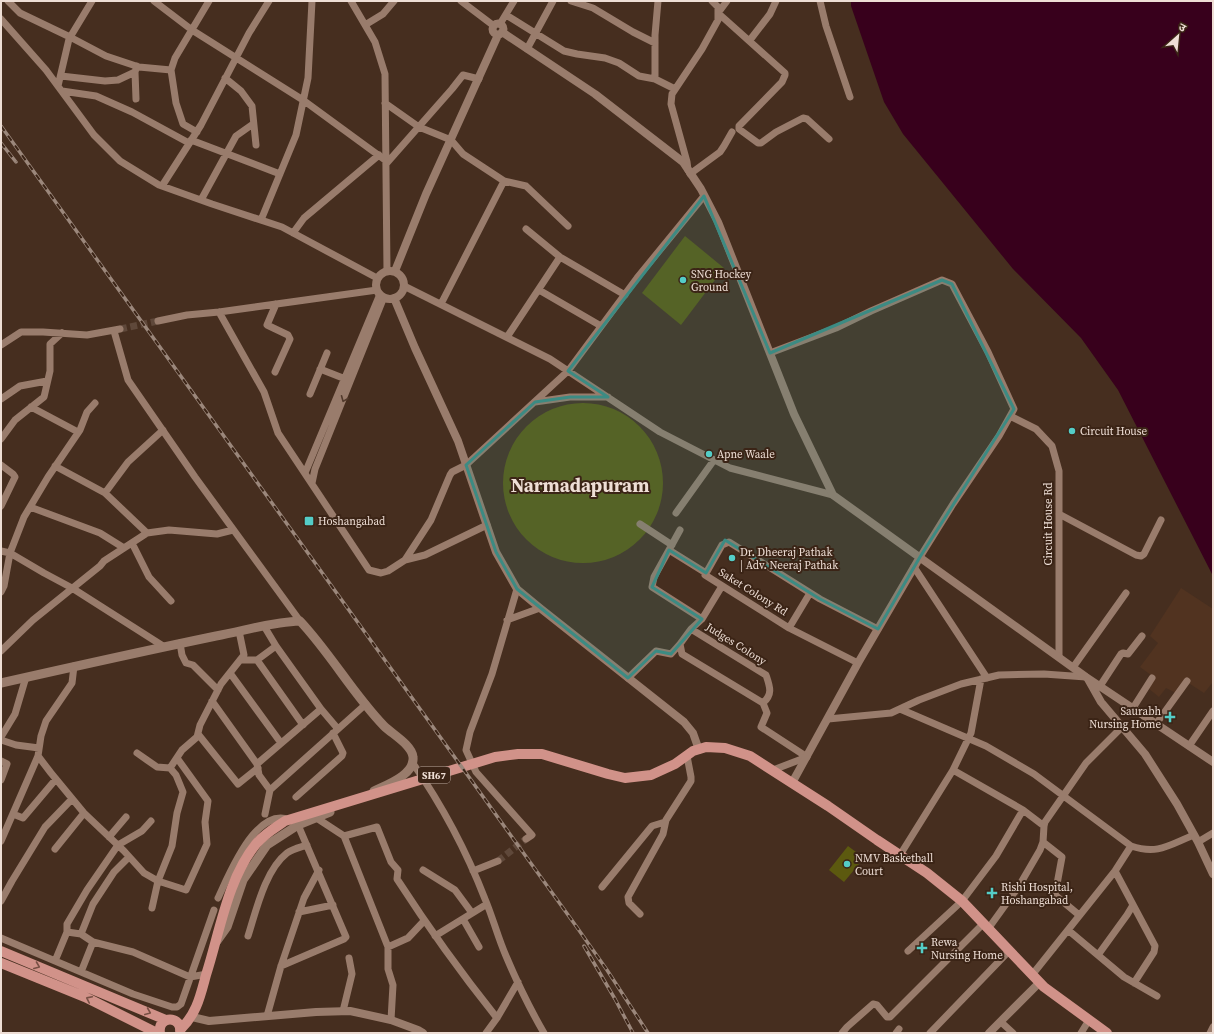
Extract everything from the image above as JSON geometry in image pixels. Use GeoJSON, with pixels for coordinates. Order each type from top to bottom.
{"type":"FeatureCollection","features":[{"type":"Feature","properties":{"kind":"main road"},"geometry":{"type":"LineString","coordinates":[[1,683],[164,646],[282,622],[300,621],[316,638],[384,726],[410,748],[413,757],[412,762],[410,768],[403,776],[341,808],[298,825],[267,845],[243,880],[227,927],[217,941]]}},
{"type":"Feature","properties":{"kind":"main road","name":"SH67"},"geometry":{"type":"LineString","coordinates":[[180,1031],[194,1013],[217,941],[222,916],[234,882],[256,844],[265,835],[285,821],[495,756],[542,754],[624,778],[651,775],[675,764],[693,751],[706,747],[725,748],[750,756],[927,873],[962,901],[1044,987],[1107,1033]]}},
{"type":"Feature","properties":{"kind":"main road"},"geometry":{"type":"LineString","coordinates":[[1,951],[178,1023],[180,1031]]}},
{"type":"Feature","properties":{"kind":"main road"},"geometry":{"type":"LineString","coordinates":[[1,962],[85,997],[157,1033]]}},
{"type":"Feature","properties":{"kind":"main road"},"geometry":{"type":"LineString","coordinates":[[160,1033],[160,1026],[170,1020],[194,1013]]}},
{"type":"Feature","properties":{"kind":"street"},"geometry":{"type":"LineString","coordinates":[[8,1],[20,13],[106,56],[136,69],[171,70]]}},
{"type":"Feature","properties":{"kind":"street"},"geometry":{"type":"LineString","coordinates":[[60,89],[61,76],[70,37],[92,1]]}},
{"type":"Feature","properties":{"kind":"street"},"geometry":{"type":"LineString","coordinates":[[154,1],[192,30],[303,100],[383,160]]}},
{"type":"Feature","properties":{"kind":"street"},"geometry":{"type":"LineString","coordinates":[[196,132],[183,124],[176,103],[171,70],[175,58],[208,1]]}},
{"type":"Feature","properties":{"kind":"street"},"geometry":{"type":"LineString","coordinates":[[162,186],[196,132],[249,33],[269,1]]}},
{"type":"Feature","properties":{"kind":"street"},"geometry":{"type":"LineString","coordinates":[[261,220],[296,135],[308,78],[312,1]]}},
{"type":"Feature","properties":{"kind":"street"},"geometry":{"type":"LineString","coordinates":[[351,1],[375,42],[385,74],[383,160],[391,271]]}},
{"type":"Feature","properties":{"kind":"street"},"geometry":{"type":"LineString","coordinates":[[365,25],[386,12],[394,1]]}},
{"type":"Feature","properties":{"kind":"street"},"geometry":{"type":"LineString","coordinates":[[461,1],[498,29],[600,98],[683,162],[718,222],[794,414],[833,495]]}},
{"type":"Feature","properties":{"kind":"street"},"geometry":{"type":"LineString","coordinates":[[391,271],[479,79],[498,29],[514,1]]}},
{"type":"Feature","properties":{"kind":"street"},"geometry":{"type":"LineString","coordinates":[[527,49],[553,1]]}},
{"type":"Feature","properties":{"kind":"street"},"geometry":{"type":"LineString","coordinates":[[571,1],[593,8],[633,32],[655,43]]}},
{"type":"Feature","properties":{"kind":"street"},"geometry":{"type":"LineString","coordinates":[[656,79],[655,43],[658,1]]}},
{"type":"Feature","properties":{"kind":"street"},"geometry":{"type":"LineString","coordinates":[[689,172],[671,104],[672,94],[702,49],[718,20],[718,7],[712,1]]}},
{"type":"Feature","properties":{"kind":"street"},"geometry":{"type":"LineString","coordinates":[[718,13],[727,1]]}},
{"type":"Feature","properties":{"kind":"street"},"geometry":{"type":"LineString","coordinates":[[750,40],[770,14],[776,1]]}},
{"type":"Feature","properties":{"kind":"street"},"geometry":{"type":"LineString","coordinates":[[820,1],[826,26],[850,97]]}},
{"type":"Feature","properties":{"kind":"street"},"geometry":{"type":"LineString","coordinates":[[718,13],[750,40],[786,75],[782,82],[739,126],[741,131],[755,142],[761,143],[776,132],[803,118],[807,119],[829,139]]}},
{"type":"Feature","properties":{"kind":"street"},"geometry":{"type":"LineString","coordinates":[[506,15],[564,51],[605,58],[620,63],[639,76],[656,79],[675,89]]}},
{"type":"Feature","properties":{"kind":"street"},"geometry":{"type":"LineString","coordinates":[[1,19],[46,70],[94,135],[120,161],[162,186],[282,227],[377,278]]}},
{"type":"Feature","properties":{"kind":"street"},"geometry":{"type":"LineString","coordinates":[[61,76],[105,81],[118,80],[136,69]]}},
{"type":"Feature","properties":{"kind":"street"},"geometry":{"type":"LineString","coordinates":[[136,69],[136,100]]}},
{"type":"Feature","properties":{"kind":"street"},"geometry":{"type":"LineString","coordinates":[[293,233],[304,218],[383,160],[419,127],[463,75],[479,79]]}},
{"type":"Feature","properties":{"kind":"street"},"geometry":{"type":"LineString","coordinates":[[225,78],[241,91],[252,106],[256,145]]}},
{"type":"Feature","properties":{"kind":"street"},"geometry":{"type":"LineString","coordinates":[[60,89],[96,96],[132,112],[190,142],[225,153],[280,174]]}},
{"type":"Feature","properties":{"kind":"street"},"geometry":{"type":"LineString","coordinates":[[385,103],[419,127],[451,140],[464,154],[504,181],[526,186],[568,226]]}},
{"type":"Feature","properties":{"kind":"street"},"geometry":{"type":"LineString","coordinates":[[201,200],[225,153],[236,136],[254,124]]}},
{"type":"Feature","properties":{"kind":"street"},"geometry":{"type":"LineString","coordinates":[[689,172],[722,150],[732,132]]}},
{"type":"Feature","properties":{"kind":"street"},"geometry":{"type":"LineString","coordinates":[[441,304],[504,181]]}},
{"type":"Feature","properties":{"kind":"street"},"geometry":{"type":"LineString","coordinates":[[405,560],[431,520],[452,472],[466,465],[568,371],[625,295],[704,196]]}},
{"type":"Feature","properties":{"kind":"street"},"geometry":{"type":"LineString","coordinates":[[526,229],[560,258],[625,295]]}},
{"type":"Feature","properties":{"kind":"street"},"geometry":{"type":"LineString","coordinates":[[507,337],[560,258]]}},
{"type":"Feature","properties":{"kind":"street"},"geometry":{"type":"LineString","coordinates":[[158,321],[187,315],[276,304],[380,294],[389,299],[394,298],[403,291],[403,280],[400,274],[391,271],[381,273],[377,278],[376,284],[380,294],[347,380],[315,469],[312,483]]}},
{"type":"Feature","properties":{"kind":"street"},"geometry":{"type":"LineString","coordinates":[[770,353],[836,328],[870,311],[942,280],[952,284],[988,352],[1014,409],[999,436],[953,504],[914,567],[858,663],[792,783]]}},
{"type":"Feature","properties":{"kind":"street"},"geometry":{"type":"LineString","coordinates":[[404,286],[550,359],[660,432],[730,468],[833,495],[1074,666],[1086,677],[1213,762]]}},
{"type":"Feature","properties":{"kind":"street"},"geometry":{"type":"LineString","coordinates":[[539,290],[601,326]]}},
{"type":"Feature","properties":{"kind":"street"},"geometry":{"type":"LineString","coordinates":[[394,298],[414,348],[458,441],[496,552],[517,589],[684,722],[693,733],[698,750]]}},
{"type":"Feature","properties":{"kind":"street"},"geometry":{"type":"LineString","coordinates":[[275,372],[290,339],[288,335],[267,325],[276,304]]}},
{"type":"Feature","properties":{"kind":"street"},"geometry":{"type":"LineString","coordinates":[[219,312],[264,392],[278,433],[369,570],[381,573],[388,571],[405,560],[425,555],[487,525]]}},
{"type":"Feature","properties":{"kind":"street"},"geometry":{"type":"LineString","coordinates":[[1,345],[21,332],[62,333],[87,336],[117,330],[128,380],[233,530],[300,621]]}},
{"type":"Feature","properties":{"kind":"street"},"geometry":{"type":"LineString","coordinates":[[1,439],[15,420],[44,397],[50,371],[50,344],[62,333]]}},
{"type":"Feature","properties":{"kind":"street"},"geometry":{"type":"LineString","coordinates":[[310,394],[327,353]]}},
{"type":"Feature","properties":{"kind":"street"},"geometry":{"type":"LineString","coordinates":[[320,369],[347,380]]}},
{"type":"Feature","properties":{"kind":"street"},"geometry":{"type":"LineString","coordinates":[[305,473],[347,380]]}},
{"type":"Feature","properties":{"kind":"street"},"geometry":{"type":"LineString","coordinates":[[1,399],[20,386],[47,381]]}},
{"type":"Feature","properties":{"kind":"street"},"geometry":{"type":"LineString","coordinates":[[535,402],[570,397],[608,397]]}},
{"type":"Feature","properties":{"kind":"street"},"geometry":{"type":"LineString","coordinates":[[1,592],[4,586],[10,553],[24,516],[78,432],[87,412],[94,404]]}},
{"type":"Feature","properties":{"kind":"street"},"geometry":{"type":"LineString","coordinates":[[31,407],[78,432]]}},
{"type":"Feature","properties":{"kind":"street","name":"Circuit House Rd"},"geometry":{"type":"LineString","coordinates":[[1010,416],[1036,429],[1052,446],[1059,471],[1059,656]]}},
{"type":"Feature","properties":{"kind":"street"},"geometry":{"type":"LineString","coordinates":[[105,493],[128,462],[163,430]]}},
{"type":"Feature","properties":{"kind":"street"},"geometry":{"type":"LineString","coordinates":[[676,513],[714,460]]}},
{"type":"Feature","properties":{"kind":"street"},"geometry":{"type":"LineString","coordinates":[[1,465],[15,477],[1,506]]}},
{"type":"Feature","properties":{"kind":"street"},"geometry":{"type":"LineString","coordinates":[[55,466],[105,493],[147,533]]}},
{"type":"Feature","properties":{"kind":"street"},"geometry":{"type":"LineString","coordinates":[[30,507],[100,532],[124,548]]}},
{"type":"Feature","properties":{"kind":"street"},"geometry":{"type":"LineString","coordinates":[[1059,514],[1136,555],[1141,556],[1144,554],[1160,520]]}},
{"type":"Feature","properties":{"kind":"street"},"geometry":{"type":"LineString","coordinates":[[640,524],[670,548],[706,573]]}},
{"type":"Feature","properties":{"kind":"street"},"geometry":{"type":"LineString","coordinates":[[1,650],[33,620],[104,561],[147,533],[169,530],[217,534],[233,530]]}},
{"type":"Feature","properties":{"kind":"street"},"geometry":{"type":"LineString","coordinates":[[680,530],[654,578],[652,587],[702,619]]}},
{"type":"Feature","properties":{"kind":"street","name":"Saket Colony Rd"},"geometry":{"type":"LineString","coordinates":[[810,593],[789,628],[705,575],[722,545],[728,542],[810,593],[878,629]]}},
{"type":"Feature","properties":{"kind":"street"},"geometry":{"type":"LineString","coordinates":[[132,543],[149,577],[171,601]]}},
{"type":"Feature","properties":{"kind":"street"},"geometry":{"type":"LineString","coordinates":[[1,551],[10,553],[72,588],[164,646]]}},
{"type":"Feature","properties":{"kind":"street"},"geometry":{"type":"LineString","coordinates":[[900,855],[953,770],[969,740],[984,678],[914,567]]}},
{"type":"Feature","properties":{"kind":"street"},"geometry":{"type":"LineString","coordinates":[[691,629],[702,619],[722,586]]}},
{"type":"Feature","properties":{"kind":"street"},"geometry":{"type":"LineString","coordinates":[[517,589],[492,674],[470,732],[466,750],[476,772],[532,835],[526,839]]}},
{"type":"Feature","properties":{"kind":"street"},"geometry":{"type":"LineString","coordinates":[[1074,666],[1126,593]]}},
{"type":"Feature","properties":{"kind":"street"},"geometry":{"type":"LineString","coordinates":[[507,620],[540,608]]}},
{"type":"Feature","properties":{"kind":"street"},"geometry":{"type":"LineString","coordinates":[[264,626],[276,646],[336,731],[343,753],[342,756],[296,797]]}},
{"type":"Feature","properties":{"kind":"street"},"geometry":{"type":"LineString","coordinates":[[789,628],[858,663]]}},
{"type":"Feature","properties":{"kind":"street","name":"Judges Colony"},"geometry":{"type":"LineString","coordinates":[[680,644],[691,629],[766,675],[770,688],[767,699],[762,703],[767,713],[761,727],[807,757]]}},
{"type":"Feature","properties":{"kind":"street"},"geometry":{"type":"LineString","coordinates":[[170,768],[182,750],[197,737],[200,725],[218,690],[244,655],[239,631]]}},
{"type":"Feature","properties":{"kind":"street"},"geometry":{"type":"LineString","coordinates":[[1100,686],[1121,654],[1128,654],[1142,636]]}},
{"type":"Feature","properties":{"kind":"street"},"geometry":{"type":"LineString","coordinates":[[180,643],[182,655],[186,663],[193,665],[218,690]]}},
{"type":"Feature","properties":{"kind":"street"},"geometry":{"type":"LineString","coordinates":[[628,678],[656,651],[671,654],[680,644]]}},
{"type":"Feature","properties":{"kind":"street"},"geometry":{"type":"LineString","coordinates":[[680,644],[682,654],[762,703]]}},
{"type":"Feature","properties":{"kind":"street"},"geometry":{"type":"LineString","coordinates":[[240,660],[257,660],[276,646]]}},
{"type":"Feature","properties":{"kind":"street"},"geometry":{"type":"LineString","coordinates":[[257,660],[303,724]]}},
{"type":"Feature","properties":{"kind":"street"},"geometry":{"type":"LineString","coordinates":[[1,841],[39,752],[41,736],[46,721],[72,683],[74,666]]}},
{"type":"Feature","properties":{"kind":"street"},"geometry":{"type":"LineString","coordinates":[[230,673],[281,743]]}},
{"type":"Feature","properties":{"kind":"street"},"geometry":{"type":"LineString","coordinates":[[828,719],[891,713],[919,700],[961,684],[999,675],[1044,674],[1086,677]]}},
{"type":"Feature","properties":{"kind":"street"},"geometry":{"type":"LineString","coordinates":[[26,677],[15,714],[1,739],[39,752],[56,779],[84,813],[118,845],[144,873],[158,881],[186,890],[207,844],[205,822],[208,801],[177,758]]}},
{"type":"Feature","properties":{"kind":"street"},"geometry":{"type":"LineString","coordinates":[[1086,677],[1101,702],[1145,754],[1196,838],[1213,874]]}},
{"type":"Feature","properties":{"kind":"street"},"geometry":{"type":"LineString","coordinates":[[1133,708],[1152,678]]}},
{"type":"Feature","properties":{"kind":"street"},"geometry":{"type":"LineString","coordinates":[[1156,724],[1188,681]]}},
{"type":"Feature","properties":{"kind":"street"},"geometry":{"type":"LineString","coordinates":[[212,701],[258,766],[259,775],[270,790]]}},
{"type":"Feature","properties":{"kind":"street"},"geometry":{"type":"LineString","coordinates":[[265,814],[270,790],[366,704]]}},
{"type":"Feature","properties":{"kind":"street"},"geometry":{"type":"LineString","coordinates":[[198,734],[238,784],[281,743],[321,709]]}},
{"type":"Feature","properties":{"kind":"street"},"geometry":{"type":"LineString","coordinates":[[900,710],[986,746],[1034,774],[1131,846],[1148,850],[1156,850],[1213,833]]}},
{"type":"Feature","properties":{"kind":"street"},"geometry":{"type":"LineString","coordinates":[[1189,746],[1213,711]]}},
{"type":"Feature","properties":{"kind":"street"},"geometry":{"type":"LineString","coordinates":[[842,1033],[849,1024],[873,1004],[877,1004],[887,1017],[890,1017],[986,926],[1019,886],[1040,850],[1043,842],[1044,826],[1063,795],[1089,760],[1122,728]]}},
{"type":"Feature","properties":{"kind":"street"},"geometry":{"type":"LineString","coordinates":[[137,753],[157,767],[170,768],[176,775],[183,792],[177,813],[172,846],[158,881],[152,908]]}},
{"type":"Feature","properties":{"kind":"street"},"geometry":{"type":"LineString","coordinates":[[640,914],[629,903],[628,897],[664,832],[665,822],[691,781],[687,756]]}},
{"type":"Feature","properties":{"kind":"street"},"geometry":{"type":"LineString","coordinates":[[773,770],[807,757]]}},
{"type":"Feature","properties":{"kind":"street"},"geometry":{"type":"LineString","coordinates":[[1,761],[6,763],[7,766],[1,780]]}},
{"type":"Feature","properties":{"kind":"street"},"geometry":{"type":"LineString","coordinates":[[412,762],[430,789],[458,838],[487,904],[506,956],[543,1032]]}},
{"type":"Feature","properties":{"kind":"street"},"geometry":{"type":"LineString","coordinates":[[953,770],[1023,810],[1044,826]]}},
{"type":"Feature","properties":{"kind":"street"},"geometry":{"type":"LineString","coordinates":[[13,814],[23,818],[56,779]]}},
{"type":"Feature","properties":{"kind":"street"},"geometry":{"type":"LineString","coordinates":[[1,901],[45,827],[72,799]]}},
{"type":"Feature","properties":{"kind":"street"},"geometry":{"type":"LineString","coordinates":[[908,951],[962,901],[996,856],[1023,810]]}},
{"type":"Feature","properties":{"kind":"street"},"geometry":{"type":"LineString","coordinates":[[55,848],[84,813]]}},
{"type":"Feature","properties":{"kind":"street"},"geometry":{"type":"LineString","coordinates":[[110,838],[126,817]]}},
{"type":"Feature","properties":{"kind":"street"},"geometry":{"type":"LineString","coordinates":[[315,817],[344,836],[388,947],[388,971],[393,985],[391,1020]]}},
{"type":"Feature","properties":{"kind":"street"},"geometry":{"type":"LineString","coordinates":[[218,898],[240,853],[252,836],[262,826],[276,818],[293,821],[298,825],[319,870],[346,937],[281,966]]}},
{"type":"Feature","properties":{"kind":"street"},"geometry":{"type":"LineString","coordinates":[[55,961],[67,932],[67,924],[81,899],[118,845],[142,831],[151,821]]}},
{"type":"Feature","properties":{"kind":"street"},"geometry":{"type":"LineString","coordinates":[[602,887],[652,826],[665,822]]}},
{"type":"Feature","properties":{"kind":"street"},"geometry":{"type":"LineString","coordinates":[[344,836],[377,827],[391,862],[398,870],[397,878],[424,921],[497,1018]]}},
{"type":"Feature","properties":{"kind":"street"},"geometry":{"type":"LineString","coordinates":[[1043,842],[1062,858],[1055,895],[1080,915]]}},
{"type":"Feature","properties":{"kind":"street"},"geometry":{"type":"LineString","coordinates":[[248,936],[259,900],[272,871],[287,853],[307,845]]}},
{"type":"Feature","properties":{"kind":"street"},"geometry":{"type":"LineString","coordinates":[[989,1033],[1001,1022],[1036,979],[1068,930],[1115,871],[1131,846]]}},
{"type":"Feature","properties":{"kind":"street"},"geometry":{"type":"LineString","coordinates":[[81,934],[93,904],[114,872],[129,856]]}},
{"type":"Feature","properties":{"kind":"street"},"geometry":{"type":"LineString","coordinates":[[473,871],[498,861]]}},
{"type":"Feature","properties":{"kind":"street"},"geometry":{"type":"LineString","coordinates":[[267,1016],[281,966],[305,895],[319,870]]}},
{"type":"Feature","properties":{"kind":"street"},"geometry":{"type":"LineString","coordinates":[[423,870],[455,890],[472,913]]}},
{"type":"Feature","properties":{"kind":"street"},"geometry":{"type":"LineString","coordinates":[[1115,871],[1156,948],[1134,983]]}},
{"type":"Feature","properties":{"kind":"street"},"geometry":{"type":"LineString","coordinates":[[435,936],[487,904]]}},
{"type":"Feature","properties":{"kind":"street"},"geometry":{"type":"LineString","coordinates":[[299,912],[333,905]]}},
{"type":"Feature","properties":{"kind":"street"},"geometry":{"type":"LineString","coordinates":[[1098,955],[1133,905]]}},
{"type":"Feature","properties":{"kind":"street"},"geometry":{"type":"LineString","coordinates":[[1,938],[133,994],[177,1007],[181,1004],[214,910]]}},
{"type":"Feature","properties":{"kind":"street"},"geometry":{"type":"LineString","coordinates":[[463,918],[480,947]]}},
{"type":"Feature","properties":{"kind":"street"},"geometry":{"type":"LineString","coordinates":[[388,947],[408,938],[424,921]]}},
{"type":"Feature","properties":{"kind":"street"},"geometry":{"type":"LineString","coordinates":[[1068,930],[1121,975],[1157,996]]}},
{"type":"Feature","properties":{"kind":"street"},"geometry":{"type":"LineString","coordinates":[[67,932],[81,934],[93,942],[133,952],[190,977],[207,974]]}},
{"type":"Feature","properties":{"kind":"street"},"geometry":{"type":"LineString","coordinates":[[81,972],[93,942]]}},
{"type":"Feature","properties":{"kind":"street"},"geometry":{"type":"LineString","coordinates":[[930,1033],[1009,952]]}},
{"type":"Feature","properties":{"kind":"street"},"geometry":{"type":"LineString","coordinates":[[343,1011],[352,974],[349,958]]}},
{"type":"Feature","properties":{"kind":"street"},"geometry":{"type":"LineString","coordinates":[[486,1033],[497,1018],[518,982]]}},
{"type":"Feature","properties":{"kind":"street"},"geometry":{"type":"LineString","coordinates":[[194,1013],[209,1021],[350,1011],[391,1020],[423,1033]]}},
{"type":"Feature","properties":{"kind":"street"},"geometry":{"type":"LineString","coordinates":[[1081,1033],[1089,1020]]}},
{"type":"Feature","properties":{"kind":"street"},"geometry":{"type":"LineString","coordinates":[[1001,1022],[1013,1033]]}},
{"type":"Feature","properties":{"kind":"street"},"geometry":{"type":"LineString","coordinates":[[1210,1033],[1213,1027]]}},
{"type":"Feature","properties":{"kind":"highlighted area"},"geometry":{"type":"Polygon","coordinates":[[[704,196],[770,353],[942,280],[952,284],[1014,409],[920,557],[878,629],[820,599],[725,540],[706,573],[669,550],[652,587],[702,619],[671,654],[656,651],[628,678],[517,589],[496,552],[466,465],[535,402],[570,397],[608,397],[568,371],[704,196]]]}},
{"type":"Feature","properties":{"kind":"shaded area"},"geometry":{"type":"Polygon","coordinates":[[[851,1],[1213,1],[1213,576],[1118,390],[1081,338],[1013,269],[903,134],[884,102],[851,6],[851,1]]]}},
{"type":"Feature","properties":{"kind":"shaded area","name":"SNG Hockey Ground"},"geometry":{"type":"Polygon","coordinates":[[[685,236],[724,268],[681,325],[642,293],[685,236]]]}},
{"type":"Feature","properties":{"kind":"shaded area"},"geometry":{"type":"Polygon","coordinates":[[[591,403],[606,406],[621,412],[640,426],[650,438],[657,452],[662,467],[662,499],[657,514],[650,528],[640,540],[628,550],[606,560],[591,563],[575,563],[560,560],[538,550],[526,540],[516,528],[504,499],[503,475],[506,460],[516,438],[526,426],[538,416],[567,404],[591,403]]]}},
{"type":"Feature","properties":{"kind":"shaded area"},"geometry":{"type":"Polygon","coordinates":[[[1181,588],[1213,609],[1213,682],[1204,693],[1187,682],[1180,695],[1166,688],[1159,697],[1148,688],[1151,675],[1140,667],[1158,643],[1150,636],[1181,588]]]}},
{"type":"Feature","properties":{"kind":"shaded area","name":"NMV Basketball Court"},"geometry":{"type":"Polygon","coordinates":[[[848,846],[864,858],[844,882],[829,870],[848,846]]]}},
{"type":"Feature","properties":{"kind":"tunnel"},"geometry":{"type":"LineString","coordinates":[[120,329],[158,321]]}},
{"type":"Feature","properties":{"kind":"tunnel"},"geometry":{"type":"LineString","coordinates":[[498,861],[526,839]]}},
{"type":"Feature","properties":{"kind":"railway"},"geometry":{"type":"LineString","coordinates":[[1,126],[576,926],[648,1033]]}},
{"type":"Feature","properties":{"kind":"railway"},"geometry":{"type":"LineString","coordinates":[[1,143],[16,162]]}},
{"type":"Feature","properties":{"kind":"railway"},"geometry":{"type":"LineString","coordinates":[[584,946],[633,1033]]}},
{"type":"Feature","properties":{"kind":"place","name":"SNG Hockey Ground"},"geometry":{"type":"Point","coordinates":[683,280]}},
{"type":"Feature","properties":{"kind":"place","name":"Circuit House"},"geometry":{"type":"Point","coordinates":[1072,431]}},
{"type":"Feature","properties":{"kind":"place","name":"Apne Waale"},"geometry":{"type":"Point","coordinates":[709,454]}},
{"type":"Feature","properties":{"kind":"place","name":"Hoshangabad"},"geometry":{"type":"Point","coordinates":[309,521]}},
{"type":"Feature","properties":{"kind":"place","name":"Dr. Dheeraj Pathak | Adv. Neeraj Pathak"},"geometry":{"type":"Point","coordinates":[732,558]}},
{"type":"Feature","properties":{"kind":"place","name":"Saurabh Nursing Home"},"geometry":{"type":"Point","coordinates":[1170,717]}},
{"type":"Feature","properties":{"kind":"place","name":"NMV Basketball Court"},"geometry":{"type":"Point","coordinates":[847,864]}},
{"type":"Feature","properties":{"kind":"place","name":"Rishi Hospital, Hoshangabad"},"geometry":{"type":"Point","coordinates":[992,893]}},
{"type":"Feature","properties":{"kind":"place","name":"Rewa Nursing Home"},"geometry":{"type":"Point","coordinates":[922,948]}},
{"type":"Feature","properties":{"kind":"district","name":"Narmadapuram"},"geometry":{"type":"Point","coordinates":[580,485]}}]}
